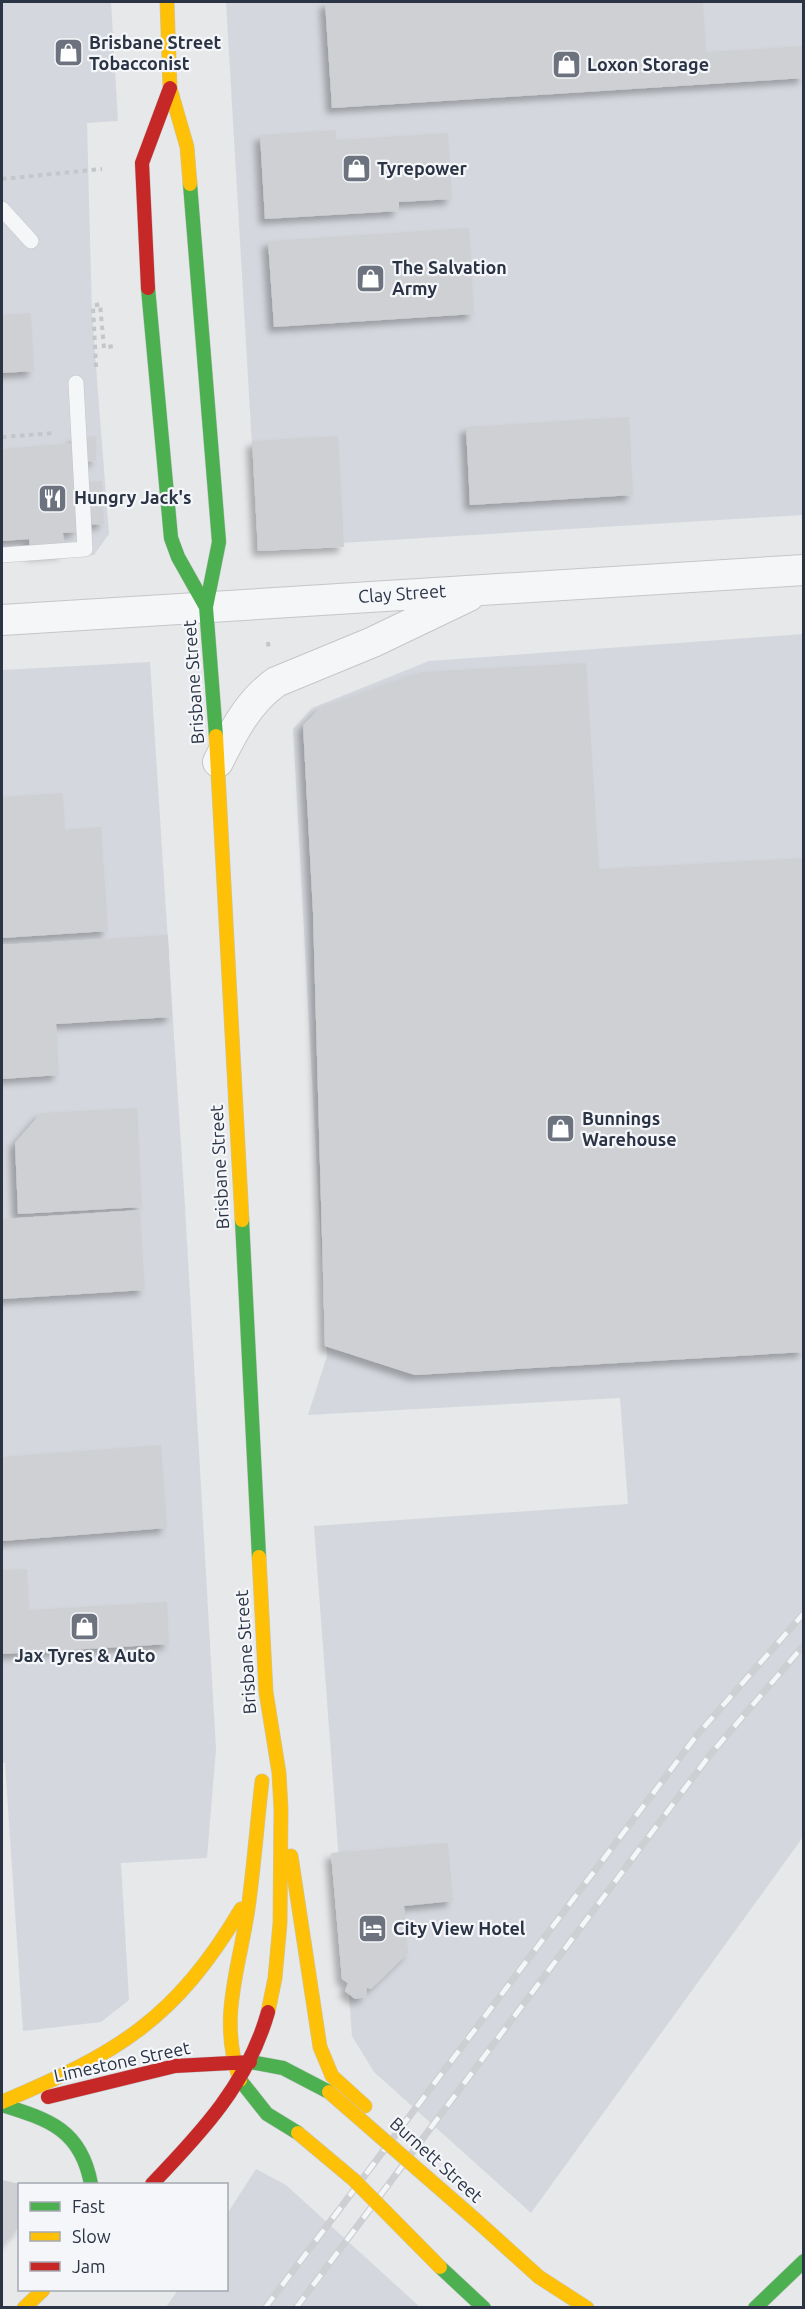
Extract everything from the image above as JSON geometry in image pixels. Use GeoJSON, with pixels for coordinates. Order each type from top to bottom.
{"type":"FeatureCollection","features":[{"type":"Feature","properties":{"kind":"main road","name":"Brisbane Street"},"geometry":{"type":"LineString","coordinates":[[167,2],[170,88],[187,147],[219,542],[206,607],[218,762],[250,1431],[268,1725],[279,1774],[317,2033],[332,2086]]}},
{"type":"Feature","properties":{"kind":"main road","name":"Brisbane Street"},"geometry":{"type":"LineString","coordinates":[[170,88],[142,163],[146,258],[171,538],[178,557],[206,607]]}},
{"type":"Feature","properties":{"kind":"main road","name":"Brisbane Street"},"geometry":{"type":"LineString","coordinates":[[240,2080],[232,2062],[228,2018],[250,1886],[268,1725]]}},
{"type":"Feature","properties":{"kind":"main road","name":"Brisbane Street"},"geometry":{"type":"LineString","coordinates":[[153,2183],[202,2131],[240,2080],[250,2062],[269,2008],[280,1954],[282,1912],[279,1774]]}},
{"type":"Feature","properties":{"kind":"main road"},"geometry":{"type":"LineString","coordinates":[[2,2103],[109,2052],[167,2010],[202,1970],[228,1931],[250,1886]]}},
{"type":"Feature","properties":{"kind":"main road","name":"Limestone Street"},"geometry":{"type":"LineString","coordinates":[[2,2103],[46,2097],[175,2066],[250,2062]]}},
{"type":"Feature","properties":{"kind":"main road","name":"Burnett Street"},"geometry":{"type":"LineString","coordinates":[[250,2062],[283,2068],[332,2086],[377,2132],[539,2277],[587,2307]]}},
{"type":"Feature","properties":{"kind":"main road"},"geometry":{"type":"LineString","coordinates":[[240,2080],[267,2114],[298,2133],[354,2180],[440,2267],[484,2307]]}},
{"type":"Feature","properties":{"kind":"main road"},"geometry":{"type":"LineString","coordinates":[[2,2103],[47,2120],[73,2138],[86,2160],[91,2183]]}},
{"type":"Feature","properties":{"kind":"main road"},"geometry":{"type":"LineString","coordinates":[[755,2307],[804,2261]]}},
{"type":"Feature","properties":{"kind":"main road"},"geometry":{"type":"LineString","coordinates":[[24,2307],[41,2291]]}},
{"type":"Feature","properties":{"kind":"street","name":"Clay Street"},"geometry":{"type":"LineString","coordinates":[[2,620],[804,570]]}},
{"type":"Feature","properties":{"kind":"street"},"geometry":{"type":"LineString","coordinates":[[218,762],[244,715],[276,682],[373,642],[483,589]]}},
{"type":"Feature","properties":{"kind":"lane"},"geometry":{"type":"LineString","coordinates":[[2,209],[31,241]]}},
{"type":"Feature","properties":{"kind":"lane"},"geometry":{"type":"LineString","coordinates":[[2,555],[84,549],[76,382]]}},
{"type":"Feature","properties":{"kind":"path"},"geometry":{"type":"LineString","coordinates":[[2,179],[102,169]]}},
{"type":"Feature","properties":{"kind":"path"},"geometry":{"type":"LineString","coordinates":[[97,372],[93,306],[100,304],[104,348],[113,346]]}},
{"type":"Feature","properties":{"kind":"shaded area"},"geometry":{"type":"Polygon","coordinates":[[[2,2],[111,2],[118,121],[87,123],[92,315],[109,534],[94,555],[2,561],[2,2]]]}},
{"type":"Feature","properties":{"kind":"shaded area"},"geometry":{"type":"Polygon","coordinates":[[[226,2],[803,2],[803,515],[258,548],[226,2]]]}},
{"type":"Feature","properties":{"kind":"shaded area"},"geometry":{"type":"Polygon","coordinates":[[[803,634],[803,1837],[531,2213],[374,2072],[352,2036],[314,1526],[628,1504],[620,1398],[308,1415],[327,1356],[293,729],[312,708],[429,661],[803,634]]]}},
{"type":"Feature","properties":{"kind":"shaded area"},"geometry":{"type":"Polygon","coordinates":[[[150,662],[185,1207],[216,1749],[207,1858],[121,1863],[129,2000],[101,2022],[23,2031],[5,1763],[2,1763],[2,670],[150,662]]]}},
{"type":"Feature","properties":{"kind":"shaded area"},"geometry":{"type":"Polygon","coordinates":[[[256,2169],[286,2185],[420,2307],[166,2307],[177,2291],[228,2291],[228,2212],[256,2169]]]}},
{"type":"Feature","properties":{"kind":"building","name":"Loxon Storage"},"geometry":{"type":"Polygon","coordinates":[[[325,2],[703,2],[706,52],[804,46],[804,78],[332,108],[325,2]]]}},
{"type":"Feature","properties":{"kind":"building","name":"Tyrepower"},"geometry":{"type":"Polygon","coordinates":[[[336,130],[336,140],[448,133],[452,199],[399,202],[399,211],[265,219],[260,135],[336,130]]]}},
{"type":"Feature","properties":{"kind":"building","name":"The Salvation Army"},"geometry":{"type":"Polygon","coordinates":[[[469,228],[474,314],[274,327],[268,241],[469,228]]]}},
{"type":"Feature","properties":{"kind":"building"},"geometry":{"type":"Polygon","coordinates":[[[31,313],[34,371],[2,373],[2,315],[31,313]]]}},
{"type":"Feature","properties":{"kind":"building"},"geometry":{"type":"Polygon","coordinates":[[[629,417],[633,495],[470,505],[466,427],[629,417]]]}},
{"type":"Feature","properties":{"kind":"building"},"geometry":{"type":"Polygon","coordinates":[[[96,436],[96,461],[74,462],[75,483],[102,481],[104,524],[77,525],[78,532],[63,533],[64,553],[31,555],[29,539],[2,541],[2,449],[73,443],[73,438],[96,436]]]}},
{"type":"Feature","properties":{"kind":"building"},"geometry":{"type":"Polygon","coordinates":[[[338,436],[344,547],[258,551],[252,441],[338,436]]]}},
{"type":"Feature","properties":{"kind":"building","name":"Bunnings Warehouse"},"geometry":{"type":"Polygon","coordinates":[[[586,663],[599,869],[804,858],[804,1352],[415,1375],[325,1346],[313,912],[303,725],[320,708],[422,672],[586,663]]]}},
{"type":"Feature","properties":{"kind":"building"},"geometry":{"type":"Polygon","coordinates":[[[63,793],[65,830],[101,827],[108,931],[2,938],[2,797],[63,793]]]}},
{"type":"Feature","properties":{"kind":"building"},"geometry":{"type":"Polygon","coordinates":[[[168,935],[172,1017],[56,1024],[59,1075],[2,1079],[2,945],[168,935]]]}},
{"type":"Feature","properties":{"kind":"building"},"geometry":{"type":"Polygon","coordinates":[[[137,1108],[142,1207],[18,1214],[15,1143],[41,1113],[137,1108]]]}},
{"type":"Feature","properties":{"kind":"building"},"geometry":{"type":"Polygon","coordinates":[[[140,1210],[145,1290],[2,1299],[2,1219],[140,1210]]]}},
{"type":"Feature","properties":{"kind":"building"},"geometry":{"type":"Polygon","coordinates":[[[161,1445],[167,1528],[2,1541],[2,1457],[161,1445]]]}},
{"type":"Feature","properties":{"kind":"building","name":"Jax Tyres & Auto"},"geometry":{"type":"Polygon","coordinates":[[[27,1569],[29,1610],[167,1602],[169,1644],[2,1654],[2,1570],[27,1569]]]}},
{"type":"Feature","properties":{"kind":"building","name":"City View Hotel"},"geometry":{"type":"Polygon","coordinates":[[[448,1843],[453,1901],[404,1906],[408,1953],[371,1989],[367,1988],[366,1997],[355,1999],[345,1991],[348,1983],[342,1979],[331,1853],[448,1843]]]}},
{"type":"Feature","properties":{"kind":"building"},"geometry":{"type":"Polygon","coordinates":[[[2,2180],[18,2184],[18,2228],[2,2246],[2,2180]]]}},
{"type":"Feature","properties":{"kind":"railway"},"geometry":{"type":"LineString","coordinates":[[265,2308],[697,1735],[804,1613]]}},
{"type":"Feature","properties":{"kind":"railway"},"geometry":{"type":"LineString","coordinates":[[296,2308],[709,1756],[804,1645]]}},
{"type":"Feature","properties":{"kind":"traffic: fast"},"geometry":{"type":"LineString","coordinates":[[190,184],[219,542],[206,607],[216,736]]}},
{"type":"Feature","properties":{"kind":"traffic: fast"},"geometry":{"type":"LineString","coordinates":[[148,288],[171,538],[178,557],[206,607]]}},
{"type":"Feature","properties":{"kind":"traffic: fast"},"geometry":{"type":"LineString","coordinates":[[242,1220],[259,1557]]}},
{"type":"Feature","properties":{"kind":"traffic: fast"},"geometry":{"type":"LineString","coordinates":[[250,2062],[283,2068],[329,2092]]}},
{"type":"Feature","properties":{"kind":"traffic: fast"},"geometry":{"type":"LineString","coordinates":[[240,2080],[267,2114],[298,2133]]}},
{"type":"Feature","properties":{"kind":"traffic: fast"},"geometry":{"type":"LineString","coordinates":[[2,2105],[35,2116],[61,2130],[80,2151],[91,2183]]}},
{"type":"Feature","properties":{"kind":"traffic: fast"},"geometry":{"type":"LineString","coordinates":[[755,2308],[804,2261]]}},
{"type":"Feature","properties":{"kind":"traffic: fast"},"geometry":{"type":"LineString","coordinates":[[440,2267],[484,2308]]}},
{"type":"Feature","properties":{"kind":"traffic: slow"},"geometry":{"type":"LineString","coordinates":[[167,2],[170,88],[187,147],[190,184]]}},
{"type":"Feature","properties":{"kind":"traffic: slow"},"geometry":{"type":"LineString","coordinates":[[216,736],[242,1220]]}},
{"type":"Feature","properties":{"kind":"traffic: slow"},"geometry":{"type":"LineString","coordinates":[[259,1557],[266,1692],[279,1773],[281,1809],[280,1923],[275,1978],[268,2012]]}},
{"type":"Feature","properties":{"kind":"traffic: slow"},"geometry":{"type":"LineString","coordinates":[[240,2080],[234,2058],[230,2015],[248,1909],[262,1781]]}},
{"type":"Feature","properties":{"kind":"traffic: slow"},"geometry":{"type":"LineString","coordinates":[[291,1856],[320,2047],[332,2076],[365,2106]]}},
{"type":"Feature","properties":{"kind":"traffic: slow"},"geometry":{"type":"LineString","coordinates":[[2,2102],[79,2067],[140,2029],[167,2006],[192,1979],[217,1947],[241,1909]]}},
{"type":"Feature","properties":{"kind":"traffic: slow"},"geometry":{"type":"LineString","coordinates":[[329,2092],[477,2221]]}},
{"type":"Feature","properties":{"kind":"traffic: slow"},"geometry":{"type":"LineString","coordinates":[[298,2133],[354,2180],[440,2267]]}},
{"type":"Feature","properties":{"kind":"traffic: slow"},"geometry":{"type":"LineString","coordinates":[[477,2221],[539,2277],[587,2308]]}},
{"type":"Feature","properties":{"kind":"traffic: slow"},"geometry":{"type":"LineString","coordinates":[[24,2308],[42,2291]]}},
{"type":"Feature","properties":{"kind":"traffic: jam"},"geometry":{"type":"LineString","coordinates":[[148,288],[142,163],[170,88]]}},
{"type":"Feature","properties":{"kind":"traffic: jam"},"geometry":{"type":"LineString","coordinates":[[153,2183],[205,2125],[236,2084],[259,2038],[268,2012]]}},
{"type":"Feature","properties":{"kind":"traffic: jam"},"geometry":{"type":"LineString","coordinates":[[48,2097],[175,2066],[250,2062]]}},
{"type":"Feature","properties":{"kind":"place","name":"Brisbane Street Tobacconist"},"geometry":{"type":"Point","coordinates":[68,53]}},
{"type":"Feature","properties":{"kind":"place","name":"Loxon Storage"},"geometry":{"type":"Point","coordinates":[566,65]}},
{"type":"Feature","properties":{"kind":"place","name":"Tyrepower"},"geometry":{"type":"Point","coordinates":[356,169]}},
{"type":"Feature","properties":{"kind":"place","name":"The Salvation Army"},"geometry":{"type":"Point","coordinates":[371,278]}},
{"type":"Feature","properties":{"kind":"place","name":"Hungry Jack's"},"geometry":{"type":"Point","coordinates":[53,498]}},
{"type":"Feature","properties":{"kind":"place","name":"Bunnings Warehouse"},"geometry":{"type":"Point","coordinates":[561,1129]}},
{"type":"Feature","properties":{"kind":"place","name":"Jax Tyres & Auto"},"geometry":{"type":"Point","coordinates":[85,1627]}},
{"type":"Feature","properties":{"kind":"place","name":"City View Hotel"},"geometry":{"type":"Point","coordinates":[372,1929]}}]}
